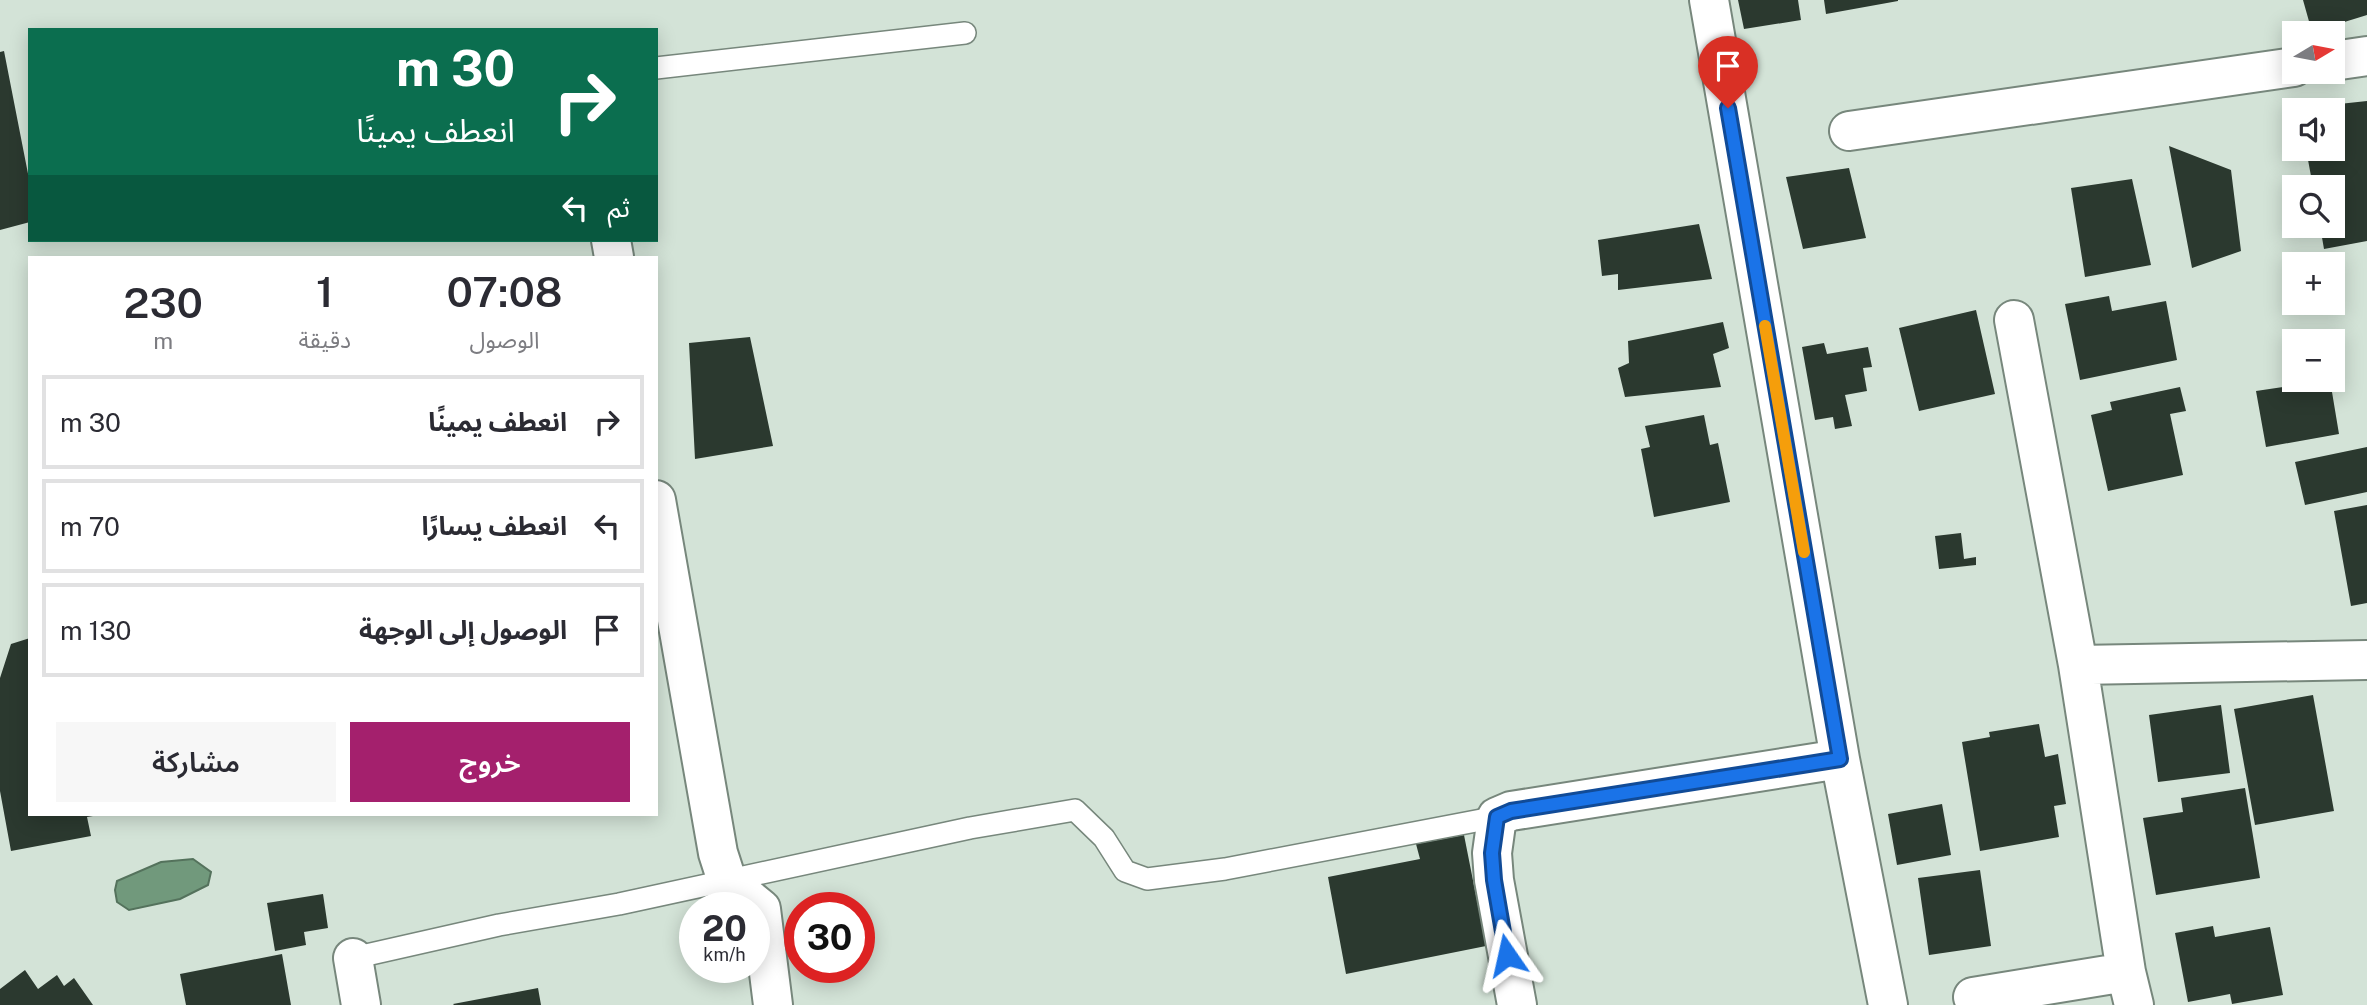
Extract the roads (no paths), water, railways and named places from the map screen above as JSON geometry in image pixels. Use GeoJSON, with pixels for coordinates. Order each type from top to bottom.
{"type":"FeatureCollection","features":[{"type":"Feature","properties":{"kind":"street"},"geometry":{"type":"LineString","coordinates":[[1709,0],[1840,759],[1888,1005]]}},
{"type":"Feature","properties":{"kind":"street"},"geometry":{"type":"LineString","coordinates":[[2345,59],[2367,56]]}},
{"type":"Feature","properties":{"kind":"street"},"geometry":{"type":"LineString","coordinates":[[1849,131],[2282,69]]}},
{"type":"Feature","properties":{"kind":"street"},"geometry":{"type":"LineString","coordinates":[[1973,997],[2130,989],[2078,665],[2014,320]]}},
{"type":"Feature","properties":{"kind":"street"},"geometry":{"type":"LineString","coordinates":[[658,511],[718,853],[727,881],[761,909],[774,1005]]}},
{"type":"Feature","properties":{"kind":"street"},"geometry":{"type":"LineString","coordinates":[[2078,665],[2367,660]]}},
{"type":"Feature","properties":{"kind":"street"},"geometry":{"type":"LineString","coordinates":[[1517,1005],[1494,880],[1492,853],[1497,817],[1511,811],[1840,759]]}},
{"type":"Feature","properties":{"kind":"street"},"geometry":{"type":"LineString","coordinates":[[352,958],[361,1005]]}},
{"type":"Feature","properties":{"kind":"lane"},"geometry":{"type":"LineString","coordinates":[[658,68],[965,33]]}},
{"type":"Feature","properties":{"kind":"lane"},"geometry":{"type":"LineString","coordinates":[[352,958],[499,925],[619,904],[970,828],[1075,810],[1104,838],[1125,872],[1147,879],[1225,869],[1497,817]]}}]}
